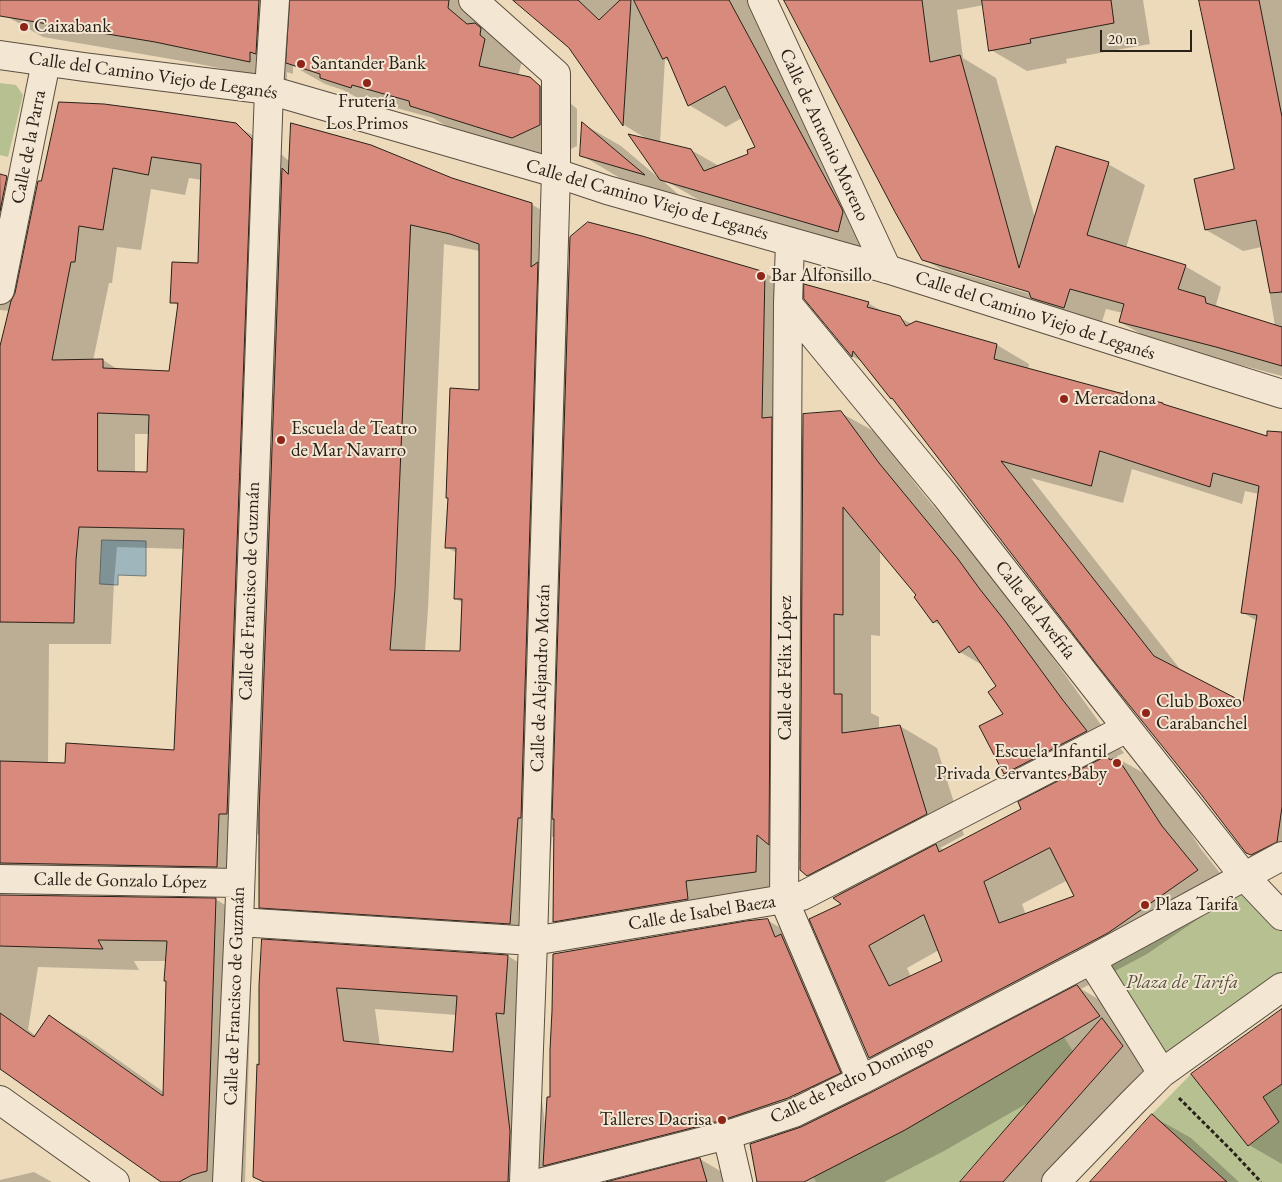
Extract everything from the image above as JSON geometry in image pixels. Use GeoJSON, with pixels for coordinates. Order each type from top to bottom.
{"type":"FeatureCollection","features":[{"type":"Feature","properties":{"kind":"street","name":"Calle de Francisco de Guzmán"},"geometry":{"type":"LineString","coordinates":[[227,1182],[239,922],[269,90],[275,0]]}},
{"type":"Feature","properties":{"kind":"street","name":"Calle de Alejandro Morán"},"geometry":{"type":"LineString","coordinates":[[472,0],[556,74],[556,173],[524,1182]]}},
{"type":"Feature","properties":{"kind":"street","name":"Calle de Antonio Moreno"},"geometry":{"type":"LineString","coordinates":[[762,0],[887,269]]}},
{"type":"Feature","properties":{"kind":"street","name":"Calle del Camino Viejo de Leganés"},"geometry":{"type":"LineString","coordinates":[[0,55],[269,90],[556,173],[607,190],[887,269],[1282,394]]}},
{"type":"Feature","properties":{"kind":"street","name":"Calle de la Parra"},"geometry":{"type":"LineString","coordinates":[[0,290],[46,62]]}},
{"type":"Feature","properties":{"kind":"street","name":"Calle de Félix López"},"geometry":{"type":"LineString","coordinates":[[790,242],[784,900],[861,1080]]}},
{"type":"Feature","properties":{"kind":"street","name":"Calle del Avefría"},"geometry":{"type":"LineString","coordinates":[[788,304],[945,495],[1244,876],[1282,916]]}},
{"type":"Feature","properties":{"kind":"street","name":"Calle de Isabel Baeza"},"geometry":{"type":"LineString","coordinates":[[239,922],[533,941],[784,900],[802,896],[1126,728]]}},
{"type":"Feature","properties":{"kind":"street"},"geometry":{"type":"LineString","coordinates":[[1162,1073],[1091,960],[1282,856]]}},
{"type":"Feature","properties":{"kind":"street","name":"Calle de Gonzalo López"},"geometry":{"type":"LineString","coordinates":[[0,879],[240,884]]}},
{"type":"Feature","properties":{"kind":"street","name":"Calle de Pedro Domingo"},"geometry":{"type":"LineString","coordinates":[[543,1182],[727,1136],[794,1112],[861,1080],[1091,960]]}},
{"type":"Feature","properties":{"kind":"street"},"geometry":{"type":"LineString","coordinates":[[1056,1182],[1162,1073],[1282,987]]}},
{"type":"Feature","properties":{"kind":"street"},"geometry":{"type":"LineString","coordinates":[[0,1100],[115,1182]]}},
{"type":"Feature","properties":{"kind":"street"},"geometry":{"type":"LineString","coordinates":[[727,1136],[738,1182]]}},
{"type":"Feature","properties":{"kind":"path"},"geometry":{"type":"LineString","coordinates":[[1162,1073],[1174,1092],[1261,1182]]}},
{"type":"Feature","properties":{"kind":"green space"},"geometry":{"type":"Polygon","coordinates":[[[0,83],[16,85],[23,95],[8,157],[0,155],[0,83]]]}},
{"type":"Feature","properties":{"kind":"green space","name":"Plaza de Tarifa"},"geometry":{"type":"Polygon","coordinates":[[[1244,886],[1282,929],[1282,976],[1169,1061],[1101,965],[1244,886]]]}},
{"type":"Feature","properties":{"kind":"green space"},"geometry":{"type":"Polygon","coordinates":[[[1064,1037],[1074,1053],[959,1182],[816,1182],[812,1174],[1064,1037]]]}},
{"type":"Feature","properties":{"kind":"green space"},"geometry":{"type":"Polygon","coordinates":[[[1191,1074],[1249,1146],[1279,1122],[1263,1097],[1282,1084],[1282,1182],[1212,1182],[1152,1114],[1191,1074]]]}},
{"type":"Feature","properties":{"kind":"water"},"geometry":{"type":"Polygon","coordinates":[[[102,540],[146,541],[146,576],[118,575],[118,585],[100,584],[102,540]]]}},
{"type":"Feature","properties":{"kind":"building"},"geometry":{"type":"Polygon","coordinates":[[[0,0],[259,0],[256,54],[250,52],[250,62],[155,42],[0,16],[0,0]]]}},
{"type":"Feature","properties":{"kind":"building"},"geometry":{"type":"Polygon","coordinates":[[[290,0],[449,0],[448,8],[467,24],[475,23],[481,28],[480,35],[485,39],[479,66],[530,77],[540,86],[540,125],[512,138],[410,106],[409,101],[352,85],[351,88],[320,78],[320,74],[286,63],[290,0]]]}},
{"type":"Feature","properties":{"kind":"building"},"geometry":{"type":"Polygon","coordinates":[[[513,0],[578,0],[599,20],[620,0],[631,0],[623,126],[569,48],[513,0]]]}},
{"type":"Feature","properties":{"kind":"building"},"geometry":{"type":"Polygon","coordinates":[[[634,0],[729,0],[842,209],[838,232],[660,180],[628,134],[691,149],[704,171],[748,154],[747,150],[755,147],[725,86],[688,106],[667,57],[663,59],[634,0]]]}},
{"type":"Feature","properties":{"kind":"building"},"geometry":{"type":"Polygon","coordinates":[[[784,0],[922,0],[930,62],[960,55],[1019,268],[1056,146],[1109,162],[1087,235],[1186,265],[1178,289],[1205,297],[1206,303],[1282,327],[1282,366],[1119,322],[1124,304],[1070,289],[1064,308],[1031,298],[1029,292],[922,260],[784,0]]]}},
{"type":"Feature","properties":{"kind":"building"},"geometry":{"type":"Polygon","coordinates":[[[982,0],[1111,0],[1114,23],[1030,39],[1031,43],[989,51],[982,0]]]}},
{"type":"Feature","properties":{"kind":"building"},"geometry":{"type":"Polygon","coordinates":[[[1199,0],[1259,0],[1282,117],[1282,292],[1270,293],[1256,220],[1205,230],[1194,179],[1234,169],[1199,0]]]}},
{"type":"Feature","properties":{"kind":"building"},"geometry":{"type":"Polygon","coordinates":[[[59,102],[104,104],[236,123],[252,139],[227,814],[219,814],[217,867],[0,863],[0,761],[65,763],[66,743],[174,750],[184,529],[79,527],[74,623],[0,622],[0,346],[11,301],[15,293],[38,181],[41,181],[59,102]],[[152,157],[148,175],[113,168],[103,230],[79,226],[75,262],[71,262],[52,360],[103,359],[103,368],[169,371],[178,303],[170,303],[172,262],[198,263],[201,164],[152,157]],[[98,413],[98,471],[147,472],[149,415],[98,413]]]}},
{"type":"Feature","properties":{"kind":"building"},"geometry":{"type":"Polygon","coordinates":[[[582,122],[645,175],[580,156],[582,122]]]}},
{"type":"Feature","properties":{"kind":"building"},"geometry":{"type":"Polygon","coordinates":[[[291,123],[371,145],[452,178],[532,203],[531,267],[538,262],[521,818],[518,818],[510,924],[259,908],[259,814],[282,168],[288,174],[291,123]],[[411,225],[395,589],[390,650],[460,651],[462,599],[454,599],[456,548],[445,548],[450,388],[479,390],[479,244],[450,234],[411,225]]]}},
{"type":"Feature","properties":{"kind":"building"},"geometry":{"type":"Polygon","coordinates":[[[0,174],[7,176],[0,211],[0,174]]]}},
{"type":"Feature","properties":{"kind":"building"},"geometry":{"type":"Polygon","coordinates":[[[588,222],[765,272],[762,418],[772,417],[769,845],[757,835],[756,872],[686,881],[688,899],[553,922],[554,819],[552,819],[570,237],[588,222]]]}},
{"type":"Feature","properties":{"kind":"building"},"geometry":{"type":"Polygon","coordinates":[[[804,284],[869,302],[867,307],[900,316],[906,326],[916,321],[997,344],[994,359],[1163,403],[1267,436],[1267,431],[1282,432],[1282,807],[1277,842],[1251,855],[1246,853],[1097,665],[892,398],[853,351],[852,357],[804,299],[804,284]],[[1100,451],[1091,486],[1001,461],[1154,656],[1243,702],[1257,615],[1241,613],[1259,486],[1213,473],[1210,487],[1100,451]]]}},
{"type":"Feature","properties":{"kind":"building"},"geometry":{"type":"Polygon","coordinates":[[[841,411],[879,463],[958,559],[1087,731],[1004,774],[979,726],[1003,714],[988,692],[996,686],[969,646],[959,653],[937,620],[933,623],[914,597],[916,595],[843,507],[843,615],[834,614],[834,694],[842,694],[842,733],[900,725],[927,814],[807,876],[800,870],[803,414],[841,411]]]}},
{"type":"Feature","properties":{"kind":"building"},"geometry":{"type":"Polygon","coordinates":[[[1107,756],[1110,760],[1117,757],[1162,826],[1198,870],[1108,933],[869,1058],[809,919],[841,904],[833,898],[936,844],[939,852],[1021,809],[1018,802],[1107,756]],[[1050,848],[984,882],[999,923],[1074,896],[1050,848]],[[924,915],[869,946],[889,986],[942,961],[924,915]]]}},
{"type":"Feature","properties":{"kind":"building"},"geometry":{"type":"Polygon","coordinates":[[[0,895],[216,898],[207,1171],[192,1175],[179,1182],[161,1182],[0,1069],[0,1013],[34,1037],[49,1015],[163,1096],[166,981],[164,981],[167,941],[98,940],[103,949],[0,946],[0,895]]]}},
{"type":"Feature","properties":{"kind":"building"},"geometry":{"type":"Polygon","coordinates":[[[768,919],[775,937],[781,934],[841,1073],[788,1098],[723,1120],[543,1166],[547,1097],[550,1097],[553,954],[746,921],[768,919]]]}},
{"type":"Feature","properties":{"kind":"building"},"geometry":{"type":"Polygon","coordinates":[[[262,939],[508,955],[504,1014],[496,1013],[510,1131],[508,1182],[264,1182],[253,1177],[257,1064],[259,1065],[259,986],[262,939]],[[337,988],[344,1041],[453,1052],[457,996],[337,988]]]}},
{"type":"Feature","properties":{"kind":"building"},"geometry":{"type":"Polygon","coordinates":[[[1077,985],[1100,1016],[905,1130],[804,1182],[757,1182],[750,1144],[801,1127],[1077,985]]]}},
{"type":"Feature","properties":{"kind":"building"},"geometry":{"type":"Polygon","coordinates":[[[1282,1009],[1282,1084],[1263,1097],[1279,1122],[1248,1146],[1191,1074],[1282,1009]]]}},
{"type":"Feature","properties":{"kind":"building"},"geometry":{"type":"Polygon","coordinates":[[[1102,1018],[1123,1046],[1003,1182],[960,1182],[1102,1018]]]}},
{"type":"Feature","properties":{"kind":"building"},"geometry":{"type":"Polygon","coordinates":[[[1152,1114],[1227,1182],[1090,1182],[1152,1114]]]}},
{"type":"Feature","properties":{"kind":"building"},"geometry":{"type":"Polygon","coordinates":[[[700,1158],[707,1182],[606,1182],[700,1158]]]}},
{"type":"Feature","properties":{"kind":"place","name":"Caixabank"},"geometry":{"type":"Point","coordinates":[24,27]}},
{"type":"Feature","properties":{"kind":"place","name":"Santander Bank"},"geometry":{"type":"Point","coordinates":[301,64]}},
{"type":"Feature","properties":{"kind":"place","name":"Frutería Los Primos"},"geometry":{"type":"Point","coordinates":[367,83]}},
{"type":"Feature","properties":{"kind":"place","name":"Bar Alfonsillo"},"geometry":{"type":"Point","coordinates":[761,276]}},
{"type":"Feature","properties":{"kind":"place","name":"Mercadona"},"geometry":{"type":"Point","coordinates":[1064,399]}},
{"type":"Feature","properties":{"kind":"place","name":"Escuela de Teatro de Mar Navarro"},"geometry":{"type":"Point","coordinates":[281,440]}},
{"type":"Feature","properties":{"kind":"place","name":"Club Boxeo Carabanchel"},"geometry":{"type":"Point","coordinates":[1146,713]}},
{"type":"Feature","properties":{"kind":"place","name":"Escuela Infantil Privada Cervantes Baby"},"geometry":{"type":"Point","coordinates":[1117,763]}},
{"type":"Feature","properties":{"kind":"place","name":"Plaza Tarifa"},"geometry":{"type":"Point","coordinates":[1145,905]}},
{"type":"Feature","properties":{"kind":"place","name":"Talleres Dacrisa"},"geometry":{"type":"Point","coordinates":[722,1120]}}]}
